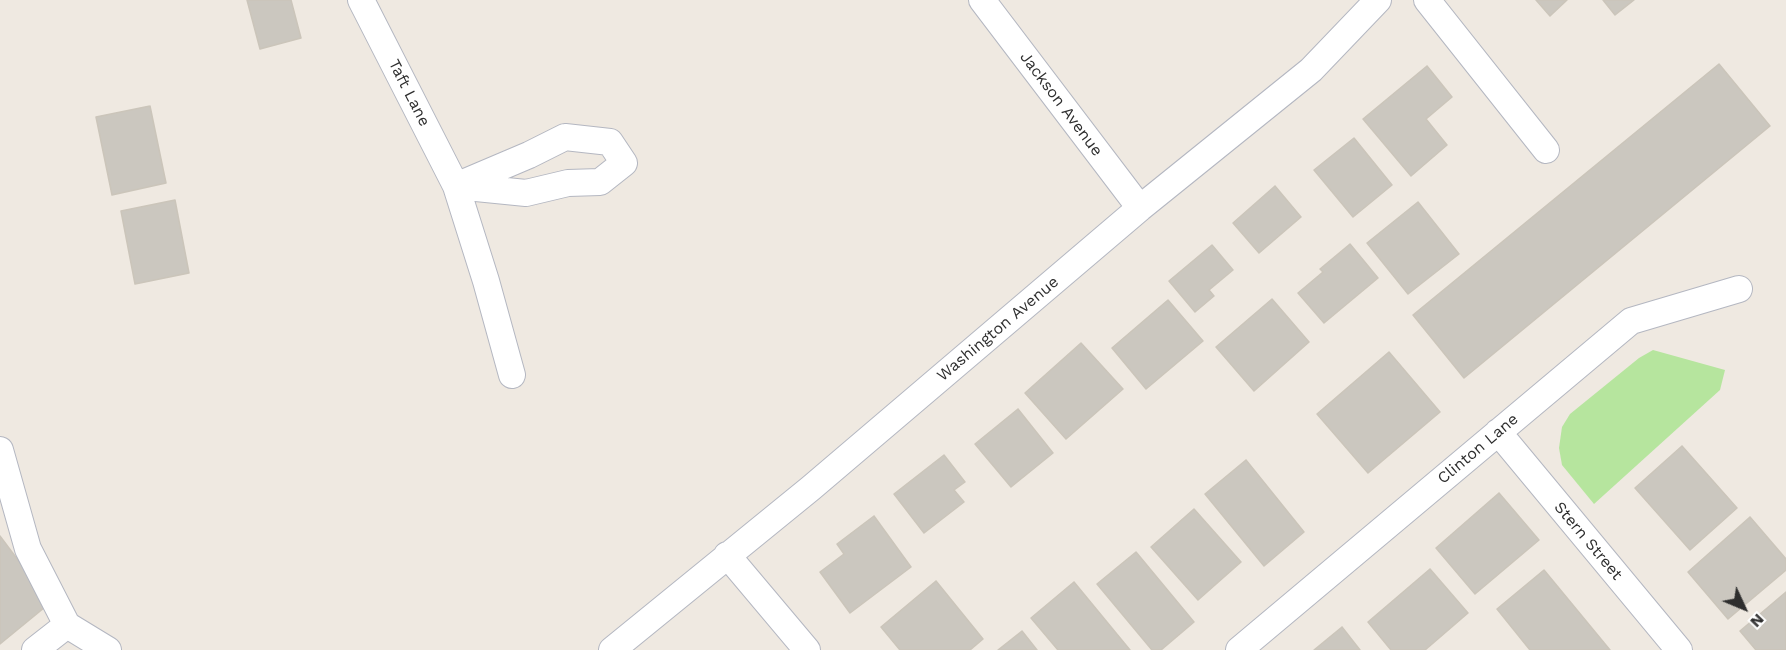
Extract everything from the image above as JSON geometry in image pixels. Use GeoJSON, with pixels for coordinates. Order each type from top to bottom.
{"type":"FeatureCollection","features":[{"type":"Feature","properties":{"kind":"street","name":"Taft Lane"},"geometry":{"type":"LineString","coordinates":[[361,0],[456,186],[512,375]]}},
{"type":"Feature","properties":{"kind":"street","name":"Jackson Avenue"},"geometry":{"type":"LineString","coordinates":[[982,0],[1140,208]]}},
{"type":"Feature","properties":{"kind":"street","name":"Washington Avenue"},"geometry":{"type":"LineString","coordinates":[[612,650],[811,488],[1140,208],[1311,70],[1378,0]]}},
{"type":"Feature","properties":{"kind":"street"},"geometry":{"type":"LineString","coordinates":[[1426,0],[1546,150]]}},
{"type":"Feature","properties":{"kind":"street"},"geometry":{"type":"LineString","coordinates":[[565,137],[610,142],[624,163],[600,182],[568,183],[526,193],[456,186],[565,137]]}},
{"type":"Feature","properties":{"kind":"street","name":"Clinton Lane"},"geometry":{"type":"LineString","coordinates":[[1239,650],[1631,321],[1739,289]]}},
{"type":"Feature","properties":{"kind":"street","name":"Stern Street"},"geometry":{"type":"LineString","coordinates":[[1498,432],[1679,650]]}},
{"type":"Feature","properties":{"kind":"street"},"geometry":{"type":"LineString","coordinates":[[0,450],[28,549],[67,625],[108,650]]}},
{"type":"Feature","properties":{"kind":"street"},"geometry":{"type":"LineString","coordinates":[[727,555],[807,650]]}},
{"type":"Feature","properties":{"kind":"street"},"geometry":{"type":"LineString","coordinates":[[35,650],[67,625]]}},
{"type":"Feature","properties":{"kind":"green space"},"geometry":{"type":"Polygon","coordinates":[[[1653,350],[1725,370],[1720,390],[1594,504],[1562,465],[1559,448],[1562,427],[1570,414],[1639,358],[1653,350]]]}},
{"type":"Feature","properties":{"kind":"building"},"geometry":{"type":"Polygon","coordinates":[[[247,0],[291,0],[301,38],[260,49],[247,0]]]}},
{"type":"Feature","properties":{"kind":"building"},"geometry":{"type":"Polygon","coordinates":[[[1536,0],[1567,0],[1550,16],[1536,0]]]}},
{"type":"Feature","properties":{"kind":"building"},"geometry":{"type":"Polygon","coordinates":[[[1603,0],[1634,0],[1615,15],[1603,0]]]}},
{"type":"Feature","properties":{"kind":"building"},"geometry":{"type":"Polygon","coordinates":[[[1719,64],[1770,126],[1464,378],[1413,315],[1719,64]]]}},
{"type":"Feature","properties":{"kind":"building"},"geometry":{"type":"Polygon","coordinates":[[[1427,66],[1452,97],[1426,119],[1447,145],[1411,176],[1363,119],[1427,66]]]}},
{"type":"Feature","properties":{"kind":"building"},"geometry":{"type":"Polygon","coordinates":[[[150,106],[166,183],[112,195],[96,117],[150,106]]]}},
{"type":"Feature","properties":{"kind":"building"},"geometry":{"type":"Polygon","coordinates":[[[1354,138],[1392,185],[1353,217],[1314,170],[1354,138]]]}},
{"type":"Feature","properties":{"kind":"building"},"geometry":{"type":"Polygon","coordinates":[[[1275,186],[1301,217],[1259,253],[1233,223],[1275,186]]]}},
{"type":"Feature","properties":{"kind":"building"},"geometry":{"type":"Polygon","coordinates":[[[175,200],[189,273],[135,284],[121,211],[175,200]]]}},
{"type":"Feature","properties":{"kind":"building"},"geometry":{"type":"Polygon","coordinates":[[[1418,202],[1459,254],[1408,294],[1367,243],[1418,202]]]}},
{"type":"Feature","properties":{"kind":"building"},"geometry":{"type":"Polygon","coordinates":[[[1350,244],[1378,278],[1324,323],[1298,293],[1323,272],[1320,269],[1350,244]]]}},
{"type":"Feature","properties":{"kind":"building"},"geometry":{"type":"Polygon","coordinates":[[[1212,245],[1233,270],[1209,290],[1214,296],[1195,312],[1169,281],[1212,245]]]}},
{"type":"Feature","properties":{"kind":"building"},"geometry":{"type":"Polygon","coordinates":[[[1272,299],[1309,342],[1254,391],[1216,347],[1272,299]]]}},
{"type":"Feature","properties":{"kind":"building"},"geometry":{"type":"Polygon","coordinates":[[[1168,300],[1203,341],[1146,389],[1112,348],[1168,300]]]}},
{"type":"Feature","properties":{"kind":"building"},"geometry":{"type":"Polygon","coordinates":[[[1081,343],[1123,389],[1066,439],[1025,393],[1081,343]]]}},
{"type":"Feature","properties":{"kind":"building"},"geometry":{"type":"Polygon","coordinates":[[[1389,352],[1440,412],[1368,473],[1317,414],[1389,352]]]}},
{"type":"Feature","properties":{"kind":"building"},"geometry":{"type":"Polygon","coordinates":[[[1018,409],[1053,453],[1011,487],[975,444],[1018,409]]]}},
{"type":"Feature","properties":{"kind":"building"},"geometry":{"type":"Polygon","coordinates":[[[1682,446],[1737,508],[1690,550],[1635,488],[1682,446]]]}},
{"type":"Feature","properties":{"kind":"building"},"geometry":{"type":"Polygon","coordinates":[[[944,455],[965,482],[954,490],[964,502],[924,533],[894,494],[944,455]]]}},
{"type":"Feature","properties":{"kind":"building"},"geometry":{"type":"Polygon","coordinates":[[[1246,460],[1304,532],[1264,566],[1205,494],[1246,460]]]}},
{"type":"Feature","properties":{"kind":"building"},"geometry":{"type":"Polygon","coordinates":[[[1499,493],[1539,540],[1475,594],[1436,548],[1499,493]]]}},
{"type":"Feature","properties":{"kind":"building"},"geometry":{"type":"Polygon","coordinates":[[[1194,509],[1241,562],[1198,600],[1151,547],[1194,509]]]}},
{"type":"Feature","properties":{"kind":"building"},"geometry":{"type":"Polygon","coordinates":[[[874,516],[911,567],[850,613],[820,572],[844,554],[837,544],[874,516]]]}},
{"type":"Feature","properties":{"kind":"building"},"geometry":{"type":"Polygon","coordinates":[[[1750,517],[1786,559],[1786,570],[1728,619],[1688,572],[1750,517]]]}},
{"type":"Feature","properties":{"kind":"building"},"geometry":{"type":"Polygon","coordinates":[[[0,536],[50,603],[0,644],[0,536]]]}},
{"type":"Feature","properties":{"kind":"building"},"geometry":{"type":"Polygon","coordinates":[[[1136,552],[1194,622],[1161,650],[1152,650],[1097,584],[1136,552]]]}},
{"type":"Feature","properties":{"kind":"building"},"geometry":{"type":"Polygon","coordinates":[[[1430,569],[1468,613],[1425,650],[1391,650],[1368,622],[1430,569]]]}},
{"type":"Feature","properties":{"kind":"building"},"geometry":{"type":"Polygon","coordinates":[[[1544,570],[1610,650],[1530,650],[1497,609],[1544,570]]]}},
{"type":"Feature","properties":{"kind":"building"},"geometry":{"type":"Polygon","coordinates":[[[936,581],[983,639],[970,650],[900,650],[881,627],[936,581]]]}},
{"type":"Feature","properties":{"kind":"building"},"geometry":{"type":"Polygon","coordinates":[[[1074,582],[1130,650],[1058,650],[1031,618],[1074,582]]]}},
{"type":"Feature","properties":{"kind":"building"},"geometry":{"type":"Polygon","coordinates":[[[1786,592],[1786,650],[1756,650],[1740,631],[1786,592]]]}},
{"type":"Feature","properties":{"kind":"building"},"geometry":{"type":"Polygon","coordinates":[[[1342,627],[1360,650],[1314,650],[1342,627]]]}},
{"type":"Feature","properties":{"kind":"building"},"geometry":{"type":"Polygon","coordinates":[[[1022,631],[1037,650],[998,650],[1022,631]]]}}]}
